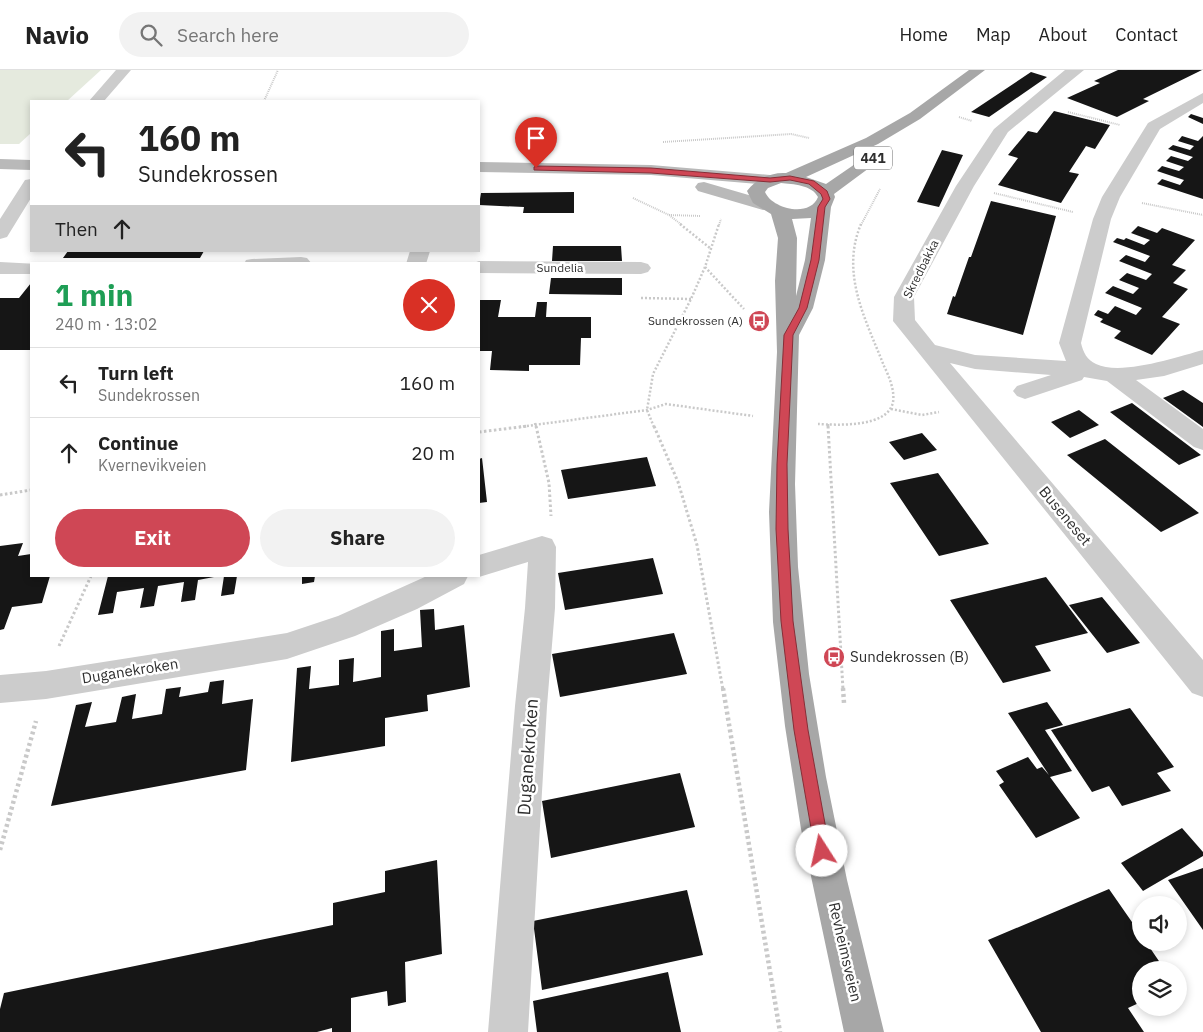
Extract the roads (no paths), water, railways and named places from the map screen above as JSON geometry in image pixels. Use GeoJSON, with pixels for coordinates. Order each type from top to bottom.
{"type":"FeatureCollection","features":[{"type":"Feature","properties":{"kind":"main road","name":"441"},"geometry":{"type":"LineString","coordinates":[[770,180],[790,178],[872,141],[915,116],[978,70]]}},
{"type":"Feature","properties":{"kind":"main road","name":"441"},"geometry":{"type":"LineString","coordinates":[[771,209],[804,214],[823,200],[844,177],[890,146],[904,134],[915,116]]}},
{"type":"Feature","properties":{"kind":"main road"},"geometry":{"type":"LineString","coordinates":[[0,164],[30,165]]}},
{"type":"Feature","properties":{"kind":"main road"},"geometry":{"type":"LineString","coordinates":[[480,167],[651,170],[770,180]]}},
{"type":"Feature","properties":{"kind":"main road"},"geometry":{"type":"LineString","coordinates":[[594,170],[701,186],[736,195],[771,209]]}},
{"type":"Feature","properties":{"kind":"main road","name":"441"},"geometry":{"type":"LineString","coordinates":[[790,178],[811,183],[823,200]]}},
{"type":"Feature","properties":{"kind":"main road","name":"Revheimsveien"},"geometry":{"type":"LineString","coordinates":[[770,180],[762,183],[757,188],[755,194],[757,199],[771,209],[785,223],[789,236],[785,278],[788,335],[782,464],[782,529],[787,621],[801,730],[822,851],[864,1032]]}},
{"type":"Feature","properties":{"kind":"main road","name":"Revheimsveien"},"geometry":{"type":"LineString","coordinates":[[788,335],[803,308],[815,260],[823,200]]}},
{"type":"Feature","properties":{"kind":"street"},"geometry":{"type":"LineString","coordinates":[[97,100],[124,70]]}},
{"type":"Feature","properties":{"kind":"street","name":"Skredbakka"},"geometry":{"type":"LineString","coordinates":[[927,350],[904,322],[904,297],[965,186],[1002,129],[1076,70]]}},
{"type":"Feature","properties":{"kind":"street"},"geometry":{"type":"LineString","coordinates":[[1089,370],[1074,357],[1070,343],[1102,219],[1111,197],[1154,126],[1203,97]]}},
{"type":"Feature","properties":{"kind":"street"},"geometry":{"type":"LineString","coordinates":[[1,231],[29,190]]}},
{"type":"Feature","properties":{"kind":"street","name":"Sundelia"},"geometry":{"type":"LineString","coordinates":[[480,267],[641,268]]}},
{"type":"Feature","properties":{"kind":"street"},"geometry":{"type":"LineString","coordinates":[[0,268],[30,268]]}},
{"type":"Feature","properties":{"kind":"street"},"geometry":{"type":"LineString","coordinates":[[927,350],[975,362],[1089,370],[1114,375],[1164,369],[1203,357]]}},
{"type":"Feature","properties":{"kind":"street","name":"Buseneset"},"geometry":{"type":"LineString","coordinates":[[927,350],[963,391],[974,407],[1203,683]]}},
{"type":"Feature","properties":{"kind":"street"},"geometry":{"type":"LineString","coordinates":[[1025,391],[1089,370]]}},
{"type":"Feature","properties":{"kind":"street"},"geometry":{"type":"LineString","coordinates":[[1114,375],[1203,441]]}},
{"type":"Feature","properties":{"kind":"street","name":"Duganekroken"},"geometry":{"type":"LineString","coordinates":[[480,566],[542,548],[540,608],[530,716],[508,1032]]}},
{"type":"Feature","properties":{"kind":"street","name":"Duganekroken"},"geometry":{"type":"LineString","coordinates":[[0,689],[46,685],[287,646],[345,627],[407,600],[452,577]]}},
{"type":"Feature","properties":{"kind":"place","name":"Sundekrossen (A)"},"geometry":{"type":"Point","coordinates":[759,321]}},
{"type":"Feature","properties":{"kind":"place","name":"Sundekrossen (B)"},"geometry":{"type":"Point","coordinates":[834,657]}}]}
